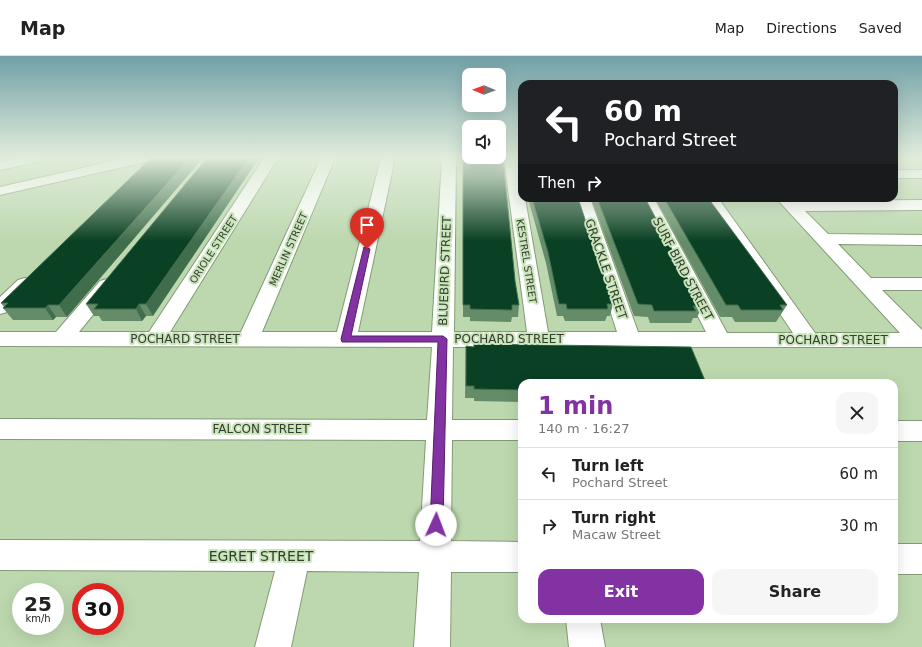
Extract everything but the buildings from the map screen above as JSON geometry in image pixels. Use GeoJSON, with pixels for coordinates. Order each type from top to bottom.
{"type":"FeatureCollection","features":[{"type":"Feature","properties":{"kind":"street"},"geometry":{"type":"LineString","coordinates":[[0,191],[24,186]]}},
{"type":"Feature","properties":{"kind":"street","name":"ORIOLE STREET"},"geometry":{"type":"LineString","coordinates":[[155,339],[253,186]]}},
{"type":"Feature","properties":{"kind":"street","name":"MERLIN STREET"},"geometry":{"type":"LineString","coordinates":[[248,339],[316,186]]}},
{"type":"Feature","properties":{"kind":"street"},"geometry":{"type":"LineString","coordinates":[[346,339],[382,186]]}},
{"type":"Feature","properties":{"kind":"street","name":"BLUEBIRD STREET"},"geometry":{"type":"LineString","coordinates":[[432,647],[449,186]]}},
{"type":"Feature","properties":{"kind":"street","name":"KESTREL STREET"},"geometry":{"type":"LineString","coordinates":[[515,186],[539,340]]}},
{"type":"Feature","properties":{"kind":"street","name":"GRACKLE STREET"},"geometry":{"type":"LineString","coordinates":[[583,202],[630,339]]}},
{"type":"Feature","properties":{"kind":"street","name":"SURF BIRD STREET"},"geometry":{"type":"LineString","coordinates":[[648,202],[720,340]]}},
{"type":"Feature","properties":{"kind":"street"},"geometry":{"type":"LineString","coordinates":[[713,202],[809,340]]}},
{"type":"Feature","properties":{"kind":"street"},"geometry":{"type":"LineString","coordinates":[[788,202],[922,206]]}},
{"type":"Feature","properties":{"kind":"street"},"geometry":{"type":"LineString","coordinates":[[788,202],[921,340]]}},
{"type":"Feature","properties":{"kind":"street"},"geometry":{"type":"LineString","coordinates":[[824,239],[922,240]]}},
{"type":"Feature","properties":{"kind":"street"},"geometry":{"type":"LineString","coordinates":[[62,339],[117,273]]}},
{"type":"Feature","properties":{"kind":"street"},"geometry":{"type":"LineString","coordinates":[[0,308],[34,275]]}},
{"type":"Feature","properties":{"kind":"street"},"geometry":{"type":"LineString","coordinates":[[866,284],[922,284]]}},
{"type":"Feature","properties":{"kind":"street","name":"POCHARD STREET"},"geometry":{"type":"LineString","coordinates":[[0,339],[921,340]]}},
{"type":"Feature","properties":{"kind":"street","name":"FALCON STREET"},"geometry":{"type":"LineString","coordinates":[[0,429],[518,430]]}},
{"type":"Feature","properties":{"kind":"street"},"geometry":{"type":"LineString","coordinates":[[898,431],[922,431]]}},
{"type":"Feature","properties":{"kind":"street","name":"EGRET STREET"},"geometry":{"type":"LineString","coordinates":[[0,555],[518,557]]}},
{"type":"Feature","properties":{"kind":"street"},"geometry":{"type":"LineString","coordinates":[[274,647],[295,556]]}},
{"type":"Feature","properties":{"kind":"street"},"geometry":{"type":"LineString","coordinates":[[898,558],[922,559]]}},
{"type":"Feature","properties":{"kind":"street"},"geometry":{"type":"LineString","coordinates":[[584,623],[588,647]]}},
{"type":"Feature","properties":{"kind":"route"},"geometry":{"type":"LineString","coordinates":[[367,249],[346,339],[443,339],[436,525]]}}]}
